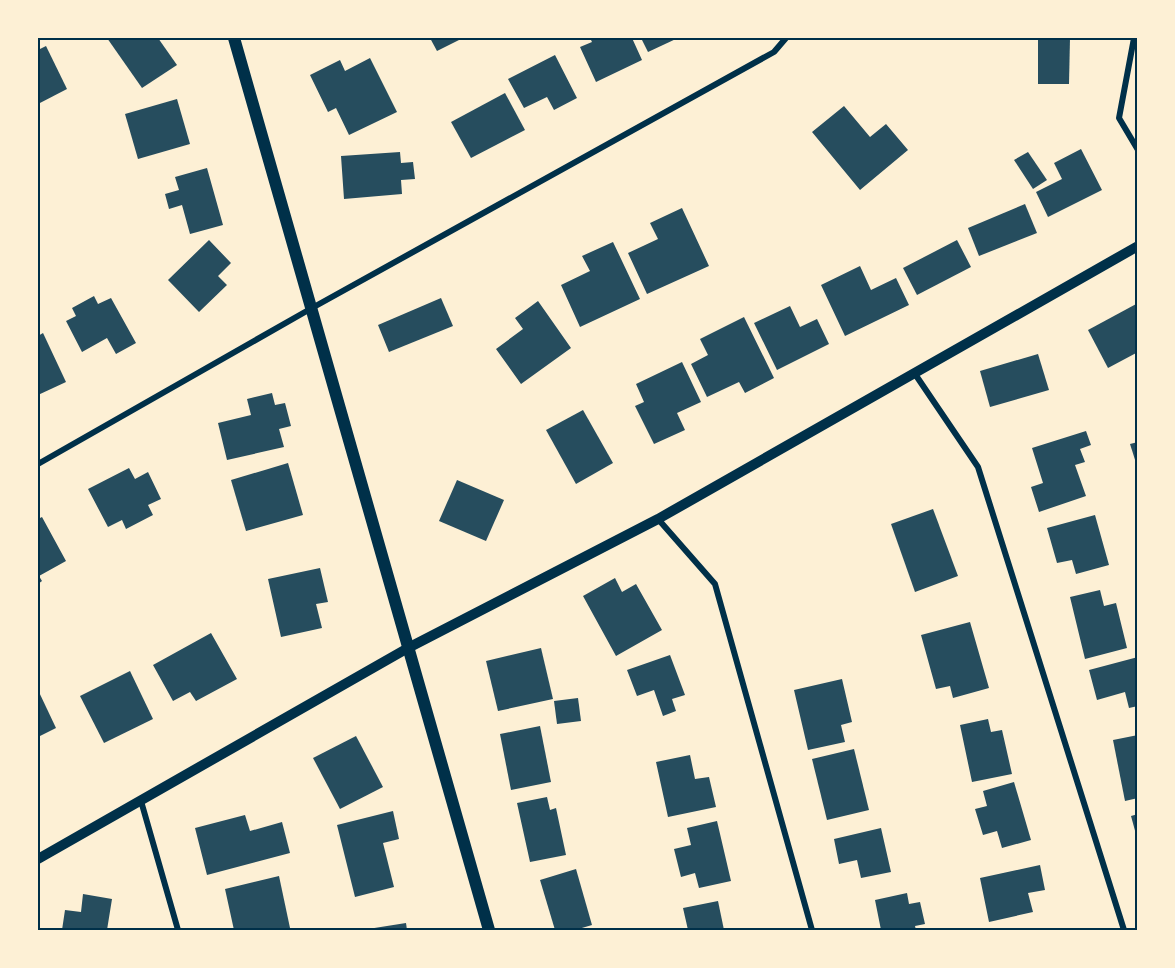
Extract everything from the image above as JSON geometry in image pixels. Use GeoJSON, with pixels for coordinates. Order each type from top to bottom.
{"type":"FeatureCollection","features":[{"type":"Feature","properties":{"kind":"main road"},"geometry":{"type":"LineString","coordinates":[[234,38],[489,930]]}},
{"type":"Feature","properties":{"kind":"street"},"geometry":{"type":"LineString","coordinates":[[38,464],[312,308],[774,52],[786,38]]}},
{"type":"Feature","properties":{"kind":"street"},"geometry":{"type":"LineString","coordinates":[[1134,38],[1119,118],[1137,150]]}},
{"type":"Feature","properties":{"kind":"street"},"geometry":{"type":"LineString","coordinates":[[38,859],[408,648],[658,519],[1137,246]]}},
{"type":"Feature","properties":{"kind":"street"},"geometry":{"type":"LineString","coordinates":[[915,374],[978,467],[1124,930]]}},
{"type":"Feature","properties":{"kind":"street"},"geometry":{"type":"LineString","coordinates":[[658,519],[715,584],[812,930]]}},
{"type":"Feature","properties":{"kind":"street"},"geometry":{"type":"LineString","coordinates":[[141,801],[178,930]]}},
{"type":"Feature","properties":{"kind":"building"},"geometry":{"type":"Polygon","coordinates":[[[107,38],[158,38],[177,65],[142,88],[107,38]]]}},
{"type":"Feature","properties":{"kind":"building"},"geometry":{"type":"Polygon","coordinates":[[[430,38],[463,38],[437,51],[430,38]]]}},
{"type":"Feature","properties":{"kind":"building"},"geometry":{"type":"Polygon","coordinates":[[[590,38],[632,38],[642,60],[596,82],[580,47],[592,42],[590,38]]]}},
{"type":"Feature","properties":{"kind":"building"},"geometry":{"type":"Polygon","coordinates":[[[641,38],[678,38],[648,52],[641,38]]]}},
{"type":"Feature","properties":{"kind":"building"},"geometry":{"type":"Polygon","coordinates":[[[1038,38],[1070,38],[1069,84],[1038,84],[1038,38]]]}},
{"type":"Feature","properties":{"kind":"building"},"geometry":{"type":"Polygon","coordinates":[[[46,46],[67,89],[38,104],[38,50],[46,46]]]}},
{"type":"Feature","properties":{"kind":"building"},"geometry":{"type":"Polygon","coordinates":[[[555,55],[577,98],[554,110],[547,97],[524,108],[508,79],[555,55]]]}},
{"type":"Feature","properties":{"kind":"building"},"geometry":{"type":"Polygon","coordinates":[[[370,58],[397,112],[349,135],[336,108],[328,112],[310,75],[340,60],[345,71],[370,58]]]}},
{"type":"Feature","properties":{"kind":"building"},"geometry":{"type":"Polygon","coordinates":[[[505,93],[525,130],[471,158],[451,122],[505,93]]]}},
{"type":"Feature","properties":{"kind":"building"},"geometry":{"type":"Polygon","coordinates":[[[177,99],[190,144],[138,159],[125,114],[177,99]]]}},
{"type":"Feature","properties":{"kind":"building"},"geometry":{"type":"Polygon","coordinates":[[[844,106],[870,137],[886,124],[908,150],[860,190],[812,132],[844,106]]]}},
{"type":"Feature","properties":{"kind":"building"},"geometry":{"type":"Polygon","coordinates":[[[1081,149],[1102,190],[1048,217],[1036,192],[1062,179],[1054,163],[1081,149]]]}},
{"type":"Feature","properties":{"kind":"building"},"geometry":{"type":"Polygon","coordinates":[[[400,152],[401,163],[413,162],[415,179],[401,180],[402,194],[344,199],[341,156],[400,152]]]}},
{"type":"Feature","properties":{"kind":"building"},"geometry":{"type":"Polygon","coordinates":[[[1028,152],[1047,180],[1033,189],[1014,160],[1028,152]]]}},
{"type":"Feature","properties":{"kind":"building"},"geometry":{"type":"Polygon","coordinates":[[[207,168],[223,225],[190,234],[182,205],[169,209],[165,194],[179,190],[175,177],[207,168]]]}},
{"type":"Feature","properties":{"kind":"building"},"geometry":{"type":"Polygon","coordinates":[[[1025,204],[1037,233],[979,256],[968,228],[1025,204]]]}},
{"type":"Feature","properties":{"kind":"building"},"geometry":{"type":"Polygon","coordinates":[[[682,208],[709,266],[647,294],[628,253],[658,239],[650,223],[682,208]]]}},
{"type":"Feature","properties":{"kind":"building"},"geometry":{"type":"Polygon","coordinates":[[[209,240],[231,263],[218,276],[227,285],[199,312],[168,280],[209,240]]]}},
{"type":"Feature","properties":{"kind":"building"},"geometry":{"type":"Polygon","coordinates":[[[957,240],[971,267],[917,295],[903,268],[957,240]]]}},
{"type":"Feature","properties":{"kind":"building"},"geometry":{"type":"Polygon","coordinates":[[[613,242],[640,299],[580,327],[561,285],[590,271],[582,256],[613,242]]]}},
{"type":"Feature","properties":{"kind":"building"},"geometry":{"type":"Polygon","coordinates":[[[860,266],[871,290],[896,278],[909,305],[845,336],[821,285],[860,266]]]}},
{"type":"Feature","properties":{"kind":"building"},"geometry":{"type":"Polygon","coordinates":[[[94,296],[98,304],[111,298],[136,343],[116,354],[107,338],[82,352],[66,321],[76,316],[72,308],[94,296]]]}},
{"type":"Feature","properties":{"kind":"building"},"geometry":{"type":"Polygon","coordinates":[[[441,298],[453,326],[389,352],[378,325],[441,298]]]}},
{"type":"Feature","properties":{"kind":"building"},"geometry":{"type":"Polygon","coordinates":[[[538,301],[571,348],[521,384],[496,349],[523,329],[515,318],[538,301]]]}},
{"type":"Feature","properties":{"kind":"building"},"geometry":{"type":"Polygon","coordinates":[[[1138,303],[1138,352],[1108,368],[1088,330],[1138,303]]]}},
{"type":"Feature","properties":{"kind":"building"},"geometry":{"type":"Polygon","coordinates":[[[790,306],[800,327],[817,319],[829,344],[777,370],[754,323],[790,306]]]}},
{"type":"Feature","properties":{"kind":"building"},"geometry":{"type":"Polygon","coordinates":[[[744,317],[774,378],[745,393],[739,382],[707,397],[691,364],[708,355],[700,339],[744,317]]]}},
{"type":"Feature","properties":{"kind":"building"},"geometry":{"type":"Polygon","coordinates":[[[43,333],[66,382],[38,395],[38,336],[43,333]]]}},
{"type":"Feature","properties":{"kind":"building"},"geometry":{"type":"Polygon","coordinates":[[[1038,354],[1049,390],[990,407],[980,371],[1038,354]]]}},
{"type":"Feature","properties":{"kind":"building"},"geometry":{"type":"Polygon","coordinates":[[[682,362],[701,402],[677,413],[685,430],[654,444],[635,406],[644,402],[636,384],[682,362]]]}},
{"type":"Feature","properties":{"kind":"building"},"geometry":{"type":"Polygon","coordinates":[[[272,393],[275,405],[285,403],[291,426],[279,429],[284,447],[227,460],[218,423],[251,415],[247,399],[272,393]]]}},
{"type":"Feature","properties":{"kind":"building"},"geometry":{"type":"Polygon","coordinates":[[[583,410],[613,463],[576,484],[546,430],[583,410]]]}},
{"type":"Feature","properties":{"kind":"building"},"geometry":{"type":"Polygon","coordinates":[[[1086,431],[1091,445],[1080,449],[1085,462],[1075,465],[1086,496],[1039,512],[1031,487],[1043,483],[1032,448],[1086,431]]]}},
{"type":"Feature","properties":{"kind":"building"},"geometry":{"type":"Polygon","coordinates":[[[1138,442],[1138,466],[1137,466],[1130,444],[1138,442]]]}},
{"type":"Feature","properties":{"kind":"building"},"geometry":{"type":"Polygon","coordinates":[[[288,463],[303,515],[246,531],[231,480],[288,463]]]}},
{"type":"Feature","properties":{"kind":"building"},"geometry":{"type":"Polygon","coordinates":[[[129,468],[135,479],[148,472],[161,499],[148,505],[153,515],[126,529],[122,520],[108,527],[88,489],[129,468]]]}},
{"type":"Feature","properties":{"kind":"building"},"geometry":{"type":"Polygon","coordinates":[[[457,480],[504,500],[486,541],[439,521],[457,480]]]}},
{"type":"Feature","properties":{"kind":"building"},"geometry":{"type":"Polygon","coordinates":[[[933,509],[958,576],[915,592],[891,524],[933,509]]]}},
{"type":"Feature","properties":{"kind":"building"},"geometry":{"type":"Polygon","coordinates":[[[1095,515],[1109,565],[1076,574],[1072,560],[1057,563],[1047,528],[1095,515]]]}},
{"type":"Feature","properties":{"kind":"building"},"geometry":{"type":"Polygon","coordinates":[[[42,517],[66,561],[39,576],[42,581],[38,584],[38,519],[42,517]]]}},
{"type":"Feature","properties":{"kind":"building"},"geometry":{"type":"Polygon","coordinates":[[[320,568],[328,602],[316,604],[322,628],[281,637],[268,579],[320,568]]]}},
{"type":"Feature","properties":{"kind":"building"},"geometry":{"type":"Polygon","coordinates":[[[615,578],[622,592],[636,584],[662,630],[616,656],[583,596],[615,578]]]}},
{"type":"Feature","properties":{"kind":"building"},"geometry":{"type":"Polygon","coordinates":[[[1100,590],[1104,606],[1116,603],[1127,648],[1085,659],[1070,597],[1100,590]]]}},
{"type":"Feature","properties":{"kind":"building"},"geometry":{"type":"Polygon","coordinates":[[[970,622],[989,688],[953,698],[950,686],[936,689],[921,635],[970,622]]]}},
{"type":"Feature","properties":{"kind":"building"},"geometry":{"type":"Polygon","coordinates":[[[211,633],[237,679],[196,701],[190,692],[173,701],[153,665],[211,633]]]}},
{"type":"Feature","properties":{"kind":"building"},"geometry":{"type":"Polygon","coordinates":[[[541,648],[553,699],[498,711],[486,661],[541,648]]]}},
{"type":"Feature","properties":{"kind":"building"},"geometry":{"type":"Polygon","coordinates":[[[670,655],[685,695],[672,699],[676,711],[663,716],[654,690],[637,696],[627,670],[670,655]]]}},
{"type":"Feature","properties":{"kind":"building"},"geometry":{"type":"Polygon","coordinates":[[[1138,657],[1138,706],[1129,708],[1125,692],[1097,700],[1089,670],[1138,657]]]}},
{"type":"Feature","properties":{"kind":"building"},"geometry":{"type":"Polygon","coordinates":[[[130,671],[153,719],[104,743],[80,696],[130,671]]]}},
{"type":"Feature","properties":{"kind":"building"},"geometry":{"type":"Polygon","coordinates":[[[842,679],[852,722],[841,725],[845,742],[808,750],[794,690],[842,679]]]}},
{"type":"Feature","properties":{"kind":"building"},"geometry":{"type":"Polygon","coordinates":[[[38,690],[56,728],[38,737],[38,690]]]}},
{"type":"Feature","properties":{"kind":"building"},"geometry":{"type":"Polygon","coordinates":[[[578,698],[581,721],[557,724],[554,701],[578,698]]]}},
{"type":"Feature","properties":{"kind":"building"},"geometry":{"type":"Polygon","coordinates":[[[988,719],[991,732],[1002,730],[1012,774],[972,782],[960,725],[988,719]]]}},
{"type":"Feature","properties":{"kind":"building"},"geometry":{"type":"Polygon","coordinates":[[[540,726],[551,782],[511,790],[500,734],[540,726]]]}},
{"type":"Feature","properties":{"kind":"building"},"geometry":{"type":"Polygon","coordinates":[[[1138,735],[1138,798],[1125,801],[1113,740],[1138,735]]]}},
{"type":"Feature","properties":{"kind":"building"},"geometry":{"type":"Polygon","coordinates":[[[356,736],[383,787],[340,809],[313,758],[356,736]]]}},
{"type":"Feature","properties":{"kind":"building"},"geometry":{"type":"Polygon","coordinates":[[[854,749],[869,810],[827,820],[812,759],[854,749]]]}},
{"type":"Feature","properties":{"kind":"building"},"geometry":{"type":"Polygon","coordinates":[[[690,755],[695,779],[709,777],[716,807],[668,817],[656,762],[690,755]]]}},
{"type":"Feature","properties":{"kind":"building"},"geometry":{"type":"Polygon","coordinates":[[[1014,782],[1031,840],[1002,848],[997,831],[983,835],[975,809],[987,806],[983,791],[1014,782]]]}},
{"type":"Feature","properties":{"kind":"building"},"geometry":{"type":"Polygon","coordinates":[[[547,797],[550,810],[556,808],[566,855],[530,862],[517,803],[547,797]]]}},
{"type":"Feature","properties":{"kind":"building"},"geometry":{"type":"Polygon","coordinates":[[[393,811],[399,839],[383,843],[394,887],[355,897],[337,825],[393,811]]]}},
{"type":"Feature","properties":{"kind":"building"},"geometry":{"type":"Polygon","coordinates":[[[1138,814],[1138,838],[1137,838],[1131,816],[1138,814]]]}},
{"type":"Feature","properties":{"kind":"building"},"geometry":{"type":"Polygon","coordinates":[[[245,815],[250,831],[282,822],[290,853],[207,875],[195,828],[245,815]]]}},
{"type":"Feature","properties":{"kind":"building"},"geometry":{"type":"Polygon","coordinates":[[[717,821],[731,881],[699,888],[695,873],[681,877],[674,849],[691,845],[687,828],[717,821]]]}},
{"type":"Feature","properties":{"kind":"building"},"geometry":{"type":"Polygon","coordinates":[[[881,828],[891,872],[861,878],[857,860],[839,864],[834,839],[881,828]]]}},
{"type":"Feature","properties":{"kind":"building"},"geometry":{"type":"Polygon","coordinates":[[[1040,865],[1045,890],[1028,893],[1033,912],[989,922],[980,878],[1040,865]]]}},
{"type":"Feature","properties":{"kind":"building"},"geometry":{"type":"Polygon","coordinates":[[[576,869],[592,925],[575,930],[555,930],[540,880],[576,869]]]}},
{"type":"Feature","properties":{"kind":"building"},"geometry":{"type":"Polygon","coordinates":[[[279,876],[290,928],[234,930],[225,889],[279,876]]]}},
{"type":"Feature","properties":{"kind":"building"},"geometry":{"type":"Polygon","coordinates":[[[907,893],[909,904],[920,902],[925,924],[915,926],[916,930],[881,930],[875,900],[907,893]]]}},
{"type":"Feature","properties":{"kind":"building"},"geometry":{"type":"Polygon","coordinates":[[[83,894],[112,899],[107,930],[62,930],[65,910],[81,912],[83,894]]]}},
{"type":"Feature","properties":{"kind":"building"},"geometry":{"type":"Polygon","coordinates":[[[718,901],[724,930],[688,930],[683,908],[718,901]]]}},
{"type":"Feature","properties":{"kind":"building"},"geometry":{"type":"Polygon","coordinates":[[[406,923],[407,930],[368,930],[368,929],[406,923]]]}}]}
